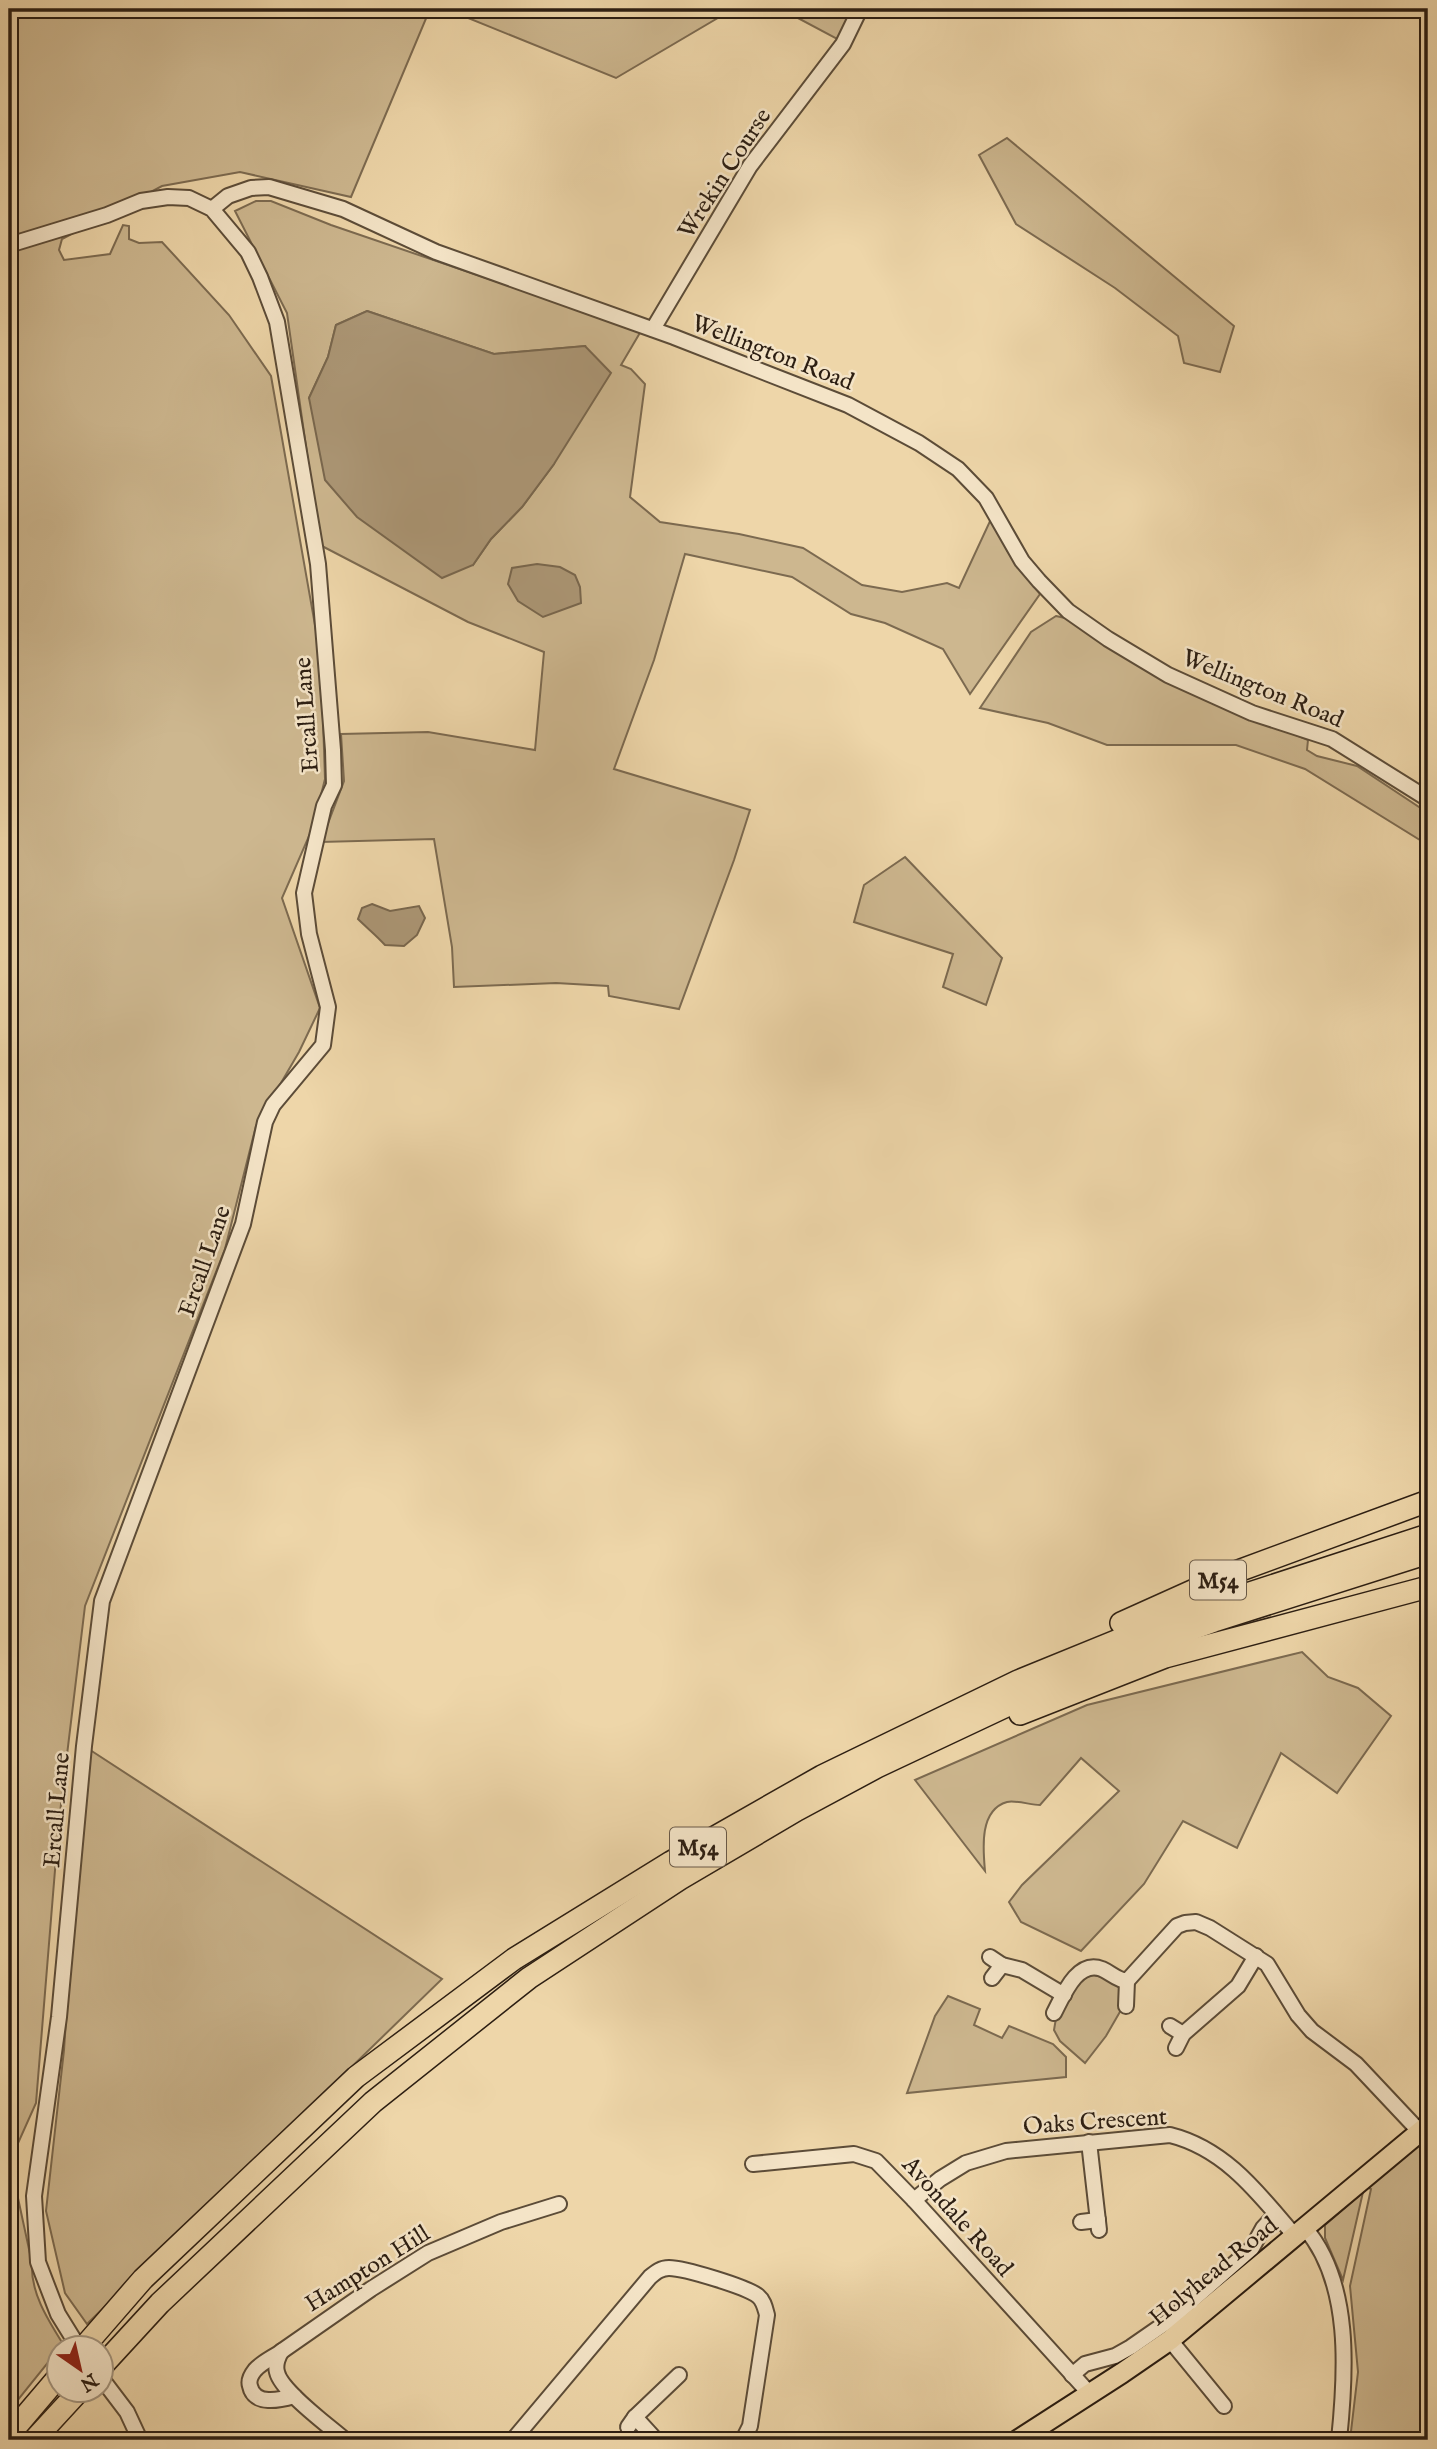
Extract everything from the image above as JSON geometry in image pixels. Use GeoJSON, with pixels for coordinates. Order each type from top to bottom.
{"type":"FeatureCollection","features":[{"type":"Feature","properties":{"kind":"highway","name":"M54"},"geometry":{"type":"LineString","coordinates":[[1018,1681],[1095,1634],[1230,1574],[1428,1501]]}},
{"type":"Feature","properties":{"kind":"highway","name":"M54"},"geometry":{"type":"LineString","coordinates":[[93,2334],[143,2279],[356,2077],[514,1959],[671,1862],[822,1776],[1018,1681],[1170,1619],[1428,1535]]}},
{"type":"Feature","properties":{"kind":"highway","name":"M54"},"geometry":{"type":"LineString","coordinates":[[116,2351],[160,2303],[373,2102],[529,1979],[680,1879],[797,1810],[952,1730],[1128,1653],[1214,1622],[1428,1553]]}},
{"type":"Feature","properties":{"kind":"highway","name":"M54"},"geometry":{"type":"LineString","coordinates":[[797,1810],[902,1767],[981,1730],[1165,1657],[1428,1587]]}},
{"type":"Feature","properties":{"kind":"highway"},"geometry":{"type":"LineString","coordinates":[[9,2435],[46,2391]]}},
{"type":"Feature","properties":{"kind":"highway"},"geometry":{"type":"LineString","coordinates":[[34,2440],[66,2404]]}},
{"type":"Feature","properties":{"kind":"main road","name":"Holyhead Road"},"geometry":{"type":"LineString","coordinates":[[1018,2440],[1170,2340],[1424,2129]]}},
{"type":"Feature","properties":{"kind":"street","name":"Wrekin Course"},"geometry":{"type":"LineString","coordinates":[[653,329],[750,166],[843,44],[860,9]]}},
{"type":"Feature","properties":{"kind":"street","name":"Wellington Road"},"geometry":{"type":"LineString","coordinates":[[212,209],[228,196],[251,188],[269,187],[343,209],[436,252],[653,329],[848,405],[919,443],[958,469],[985,498],[1022,561],[1068,611],[1108,639],[1168,675],[1240,707],[1332,739],[1428,799]]}},
{"type":"Feature","properties":{"kind":"street"},"geometry":{"type":"LineString","coordinates":[[9,245],[107,215],[141,201],[168,197],[188,198],[212,209]]}},
{"type":"Feature","properties":{"kind":"street","name":"Ercall Lane"},"geometry":{"type":"LineString","coordinates":[[72,2334],[58,2314],[38,2262],[34,2196],[59,2017],[84,1746],[102,1601],[243,1224],[265,1122],[273,1105],[323,1045],[328,1007],[309,934],[304,893],[324,806],[334,785],[318,564],[277,322],[248,251],[212,209]]}},
{"type":"Feature","properties":{"kind":"street"},"geometry":{"type":"LineString","coordinates":[[1126,2006],[1127,1981],[1171,1931],[1185,1923],[1196,1922],[1267,1964],[1298,2015],[1312,2031],[1356,2064],[1424,2129]]}},
{"type":"Feature","properties":{"kind":"street"},"geometry":{"type":"LineString","coordinates":[[1176,2048],[1183,2034],[1238,1986],[1256,1956]]}},
{"type":"Feature","properties":{"kind":"street"},"geometry":{"type":"LineString","coordinates":[[992,1978],[996,1961],[1022,1970],[1064,1995]]}},
{"type":"Feature","properties":{"kind":"street"},"geometry":{"type":"LineString","coordinates":[[1054,2013],[1078,1974],[1088,1968],[1100,1968],[1119,1980],[1127,1981]]}},
{"type":"Feature","properties":{"kind":"street"},"geometry":{"type":"LineString","coordinates":[[1170,2026],[1183,2034]]}},
{"type":"Feature","properties":{"kind":"street","name":"Oaks Crescent"},"geometry":{"type":"LineString","coordinates":[[914,2200],[966,2163],[1006,2151],[1152,2135],[1188,2139],[1222,2159],[1240,2174],[1275,2215],[1320,2249],[1329,2268],[1342,2331],[1345,2382],[1339,2440]]}},
{"type":"Feature","properties":{"kind":"street"},"geometry":{"type":"LineString","coordinates":[[1081,2222],[1099,2225],[1089,2142]]}},
{"type":"Feature","properties":{"kind":"street","name":"Avondale Road"},"geometry":{"type":"LineString","coordinates":[[753,2164],[853,2154],[876,2161],[1090,2394]]}},
{"type":"Feature","properties":{"kind":"street","name":"Hampton Hill"},"geometry":{"type":"LineString","coordinates":[[294,2396],[281,2400],[256,2397],[249,2386],[250,2379],[256,2369],[428,2253],[501,2222],[559,2204]]}},
{"type":"Feature","properties":{"kind":"street","name":"Holyhead Road"},"geometry":{"type":"LineString","coordinates":[[1072,2375],[1084,2364],[1115,2356],[1170,2320],[1252,2248],[1263,2228],[1275,2215]]}},
{"type":"Feature","properties":{"kind":"street"},"geometry":{"type":"LineString","coordinates":[[513,2440],[650,2277],[667,2268],[686,2270],[750,2291],[762,2299],[767,2315],[750,2426],[743,2440]]}},
{"type":"Feature","properties":{"kind":"street"},"geometry":{"type":"LineString","coordinates":[[1170,2340],[1224,2406]]}},
{"type":"Feature","properties":{"kind":"street"},"geometry":{"type":"LineString","coordinates":[[282,2351],[278,2357],[277,2372],[294,2396],[345,2440]]}},
{"type":"Feature","properties":{"kind":"street"},"geometry":{"type":"LineString","coordinates":[[656,2440],[631,2422],[679,2375]]}},
{"type":"Feature","properties":{"kind":"street"},"geometry":{"type":"LineString","coordinates":[[116,2396],[127,2412],[139,2440]]}},
{"type":"Feature","properties":{"kind":"shaded area"},"geometry":{"type":"Polygon","coordinates":[[[9,9],[430,9],[351,197],[240,172],[162,186],[62,239],[59,250],[64,260],[110,254],[123,225],[129,226],[129,239],[139,243],[162,242],[229,315],[271,376],[321,659],[325,779],[313,827],[282,898],[320,1008],[299,1052],[256,1126],[225,1249],[85,1606],[59,1821],[36,2103],[10,2161],[32,2263],[34,2285],[41,2305],[57,2334],[46,2334],[46,2365],[9,2411],[9,9]]]}},
{"type":"Feature","properties":{"kind":"shaded area"},"geometry":{"type":"Polygon","coordinates":[[[446,9],[733,9],[616,78],[446,9]]]}},
{"type":"Feature","properties":{"kind":"shaded area"},"geometry":{"type":"Polygon","coordinates":[[[781,9],[855,9],[839,40],[781,9]]]}},
{"type":"Feature","properties":{"kind":"shaded area"},"geometry":{"type":"Polygon","coordinates":[[[1007,138],[1234,326],[1220,372],[1184,363],[1178,336],[1115,288],[1016,224],[979,155],[1007,138]]]}},
{"type":"Feature","properties":{"kind":"shaded area"},"geometry":{"type":"Polygon","coordinates":[[[256,201],[271,201],[331,225],[641,331],[621,365],[631,369],[645,384],[630,497],[660,522],[739,534],[803,548],[862,585],[902,592],[947,583],[959,588],[991,519],[1008,552],[1040,594],[970,694],[943,649],[885,623],[851,614],[792,577],[685,554],[654,660],[614,769],[750,810],[679,1009],[609,996],[608,986],[556,983],[454,987],[452,947],[434,839],[321,842],[344,781],[341,734],[428,732],[535,750],[544,652],[468,622],[320,545],[287,313],[235,211],[256,201]],[[367,311],[336,325],[328,357],[309,398],[473,565],[491,539],[522,507],[554,464],[585,346],[494,354],[367,311]]]}},
{"type":"Feature","properties":{"kind":"shaded area"},"geometry":{"type":"Polygon","coordinates":[[[367,311],[494,354],[585,346],[611,373],[554,464],[522,507],[491,539],[473,565],[442,578],[357,517],[325,480],[309,398],[328,357],[336,325],[367,311]]]}},
{"type":"Feature","properties":{"kind":"shaded area"},"geometry":{"type":"Polygon","coordinates":[[[537,564],[560,567],[575,575],[580,587],[581,603],[543,617],[518,601],[508,584],[512,568],[537,564]]]}},
{"type":"Feature","properties":{"kind":"shaded area"},"geometry":{"type":"Polygon","coordinates":[[[1056,616],[1065,618],[1179,686],[1308,740],[1307,750],[1317,756],[1357,766],[1428,813],[1428,845],[1305,769],[1236,745],[1107,745],[1048,723],[980,708],[1031,632],[1056,616]]]}},
{"type":"Feature","properties":{"kind":"shaded area"},"geometry":{"type":"Polygon","coordinates":[[[905,857],[1002,958],[986,1005],[943,987],[953,954],[854,922],[864,885],[905,857]]]}},
{"type":"Feature","properties":{"kind":"shaded area"},"geometry":{"type":"Polygon","coordinates":[[[372,904],[390,911],[419,906],[425,918],[417,935],[404,946],[385,945],[358,919],[362,908],[372,904]]]}},
{"type":"Feature","properties":{"kind":"shaded area"},"geometry":{"type":"Polygon","coordinates":[[[1302,1652],[1328,1677],[1358,1688],[1391,1716],[1337,1793],[1281,1753],[1237,1848],[1183,1821],[1144,1884],[1081,1951],[1021,1922],[1009,1902],[1022,1885],[1119,1791],[1081,1758],[1040,1805],[1007,1802],[998,1806],[991,1813],[985,1831],[985,1871],[915,1780],[1087,1705],[1302,1652]]]}},
{"type":"Feature","properties":{"kind":"shaded area"},"geometry":{"type":"Polygon","coordinates":[[[84,1746],[442,1979],[87,2324],[65,2293],[46,2211],[64,2050],[84,1746]]]}},
{"type":"Feature","properties":{"kind":"shaded area"},"geometry":{"type":"Polygon","coordinates":[[[1090,1974],[1105,1978],[1120,1987],[1121,2010],[1106,2036],[1085,2063],[1060,2041],[1054,2030],[1056,2018],[1081,1978],[1090,1974]]]}},
{"type":"Feature","properties":{"kind":"shaded area"},"geometry":{"type":"Polygon","coordinates":[[[948,1996],[980,2009],[974,2025],[1002,2038],[1009,2026],[1053,2044],[1066,2057],[1066,2077],[907,2093],[935,2016],[948,1996]]]}},
{"type":"Feature","properties":{"kind":"shaded area"},"geometry":{"type":"Polygon","coordinates":[[[1428,2135],[1428,2440],[1350,2440],[1358,2372],[1350,2286],[1371,2189],[1367,2187],[1428,2135]]]}},
{"type":"Feature","properties":{"kind":"shaded area"},"geometry":{"type":"Polygon","coordinates":[[[1363,2192],[1343,2280],[1325,2238],[1325,2225],[1363,2192]]]}}]}
